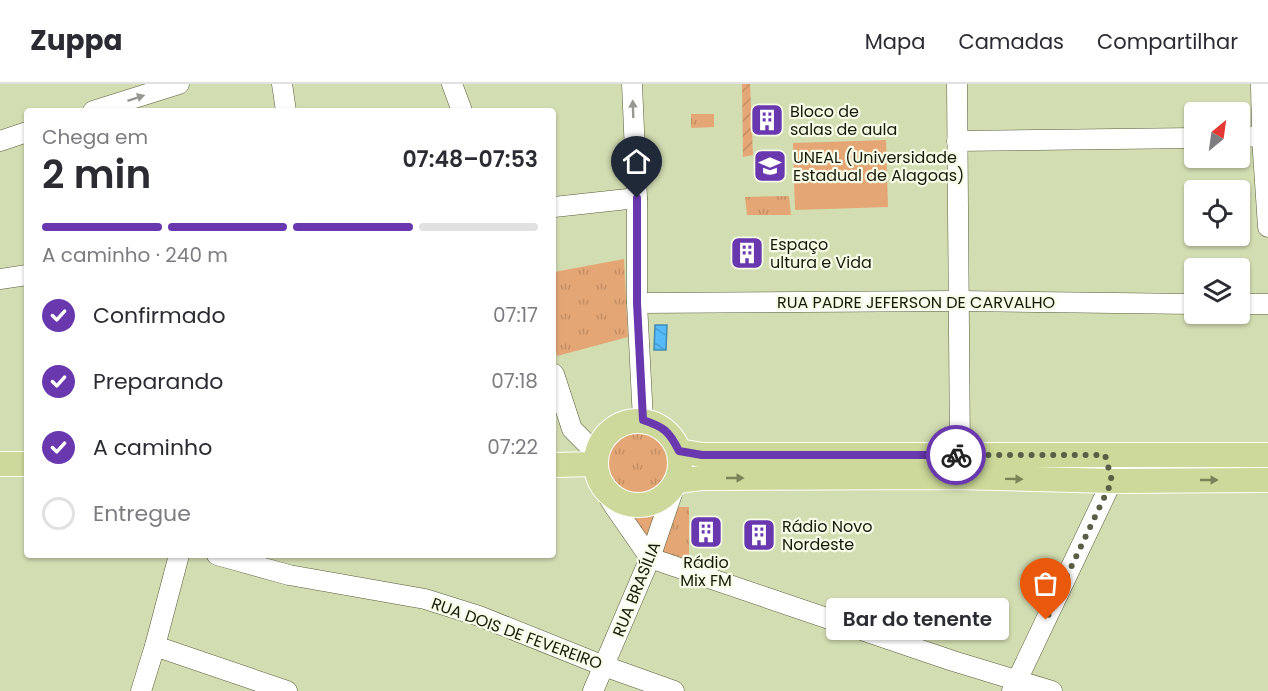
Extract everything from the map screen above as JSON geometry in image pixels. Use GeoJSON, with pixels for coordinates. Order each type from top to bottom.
{"type":"FeatureCollection","features":[{"type":"Feature","properties":{"kind":"main road"},"geometry":{"type":"LineString","coordinates":[[643,420],[659,425],[672,436],[679,451],[680,471],[676,483],[663,497],[648,504],[631,505],[615,498],[602,486],[597,474],[595,458],[608,431],[618,424],[643,420]]}},
{"type":"Feature","properties":{"kind":"main road"},"geometry":{"type":"LineString","coordinates":[[679,451],[702,455],[1268,455]]}},
{"type":"Feature","properties":{"kind":"main road"},"geometry":{"type":"LineString","coordinates":[[560,465],[595,458]]}},
{"type":"Feature","properties":{"kind":"main road"},"geometry":{"type":"LineString","coordinates":[[0,464],[24,464]]}},
{"type":"Feature","properties":{"kind":"main road"},"geometry":{"type":"LineString","coordinates":[[676,483],[702,478],[1268,480]]}},
{"type":"Feature","properties":{"kind":"street"},"geometry":{"type":"LineString","coordinates":[[103,108],[179,84]]}},
{"type":"Feature","properties":{"kind":"street"},"geometry":{"type":"LineString","coordinates":[[282,84],[286,108]]}},
{"type":"Feature","properties":{"kind":"street"},"geometry":{"type":"LineString","coordinates":[[452,84],[461,108]]}},
{"type":"Feature","properties":{"kind":"street"},"geometry":{"type":"LineString","coordinates":[[632,84],[637,198],[637,303],[643,420]]}},
{"type":"Feature","properties":{"kind":"street"},"geometry":{"type":"LineString","coordinates":[[957,84],[960,455]]}},
{"type":"Feature","properties":{"kind":"street"},"geometry":{"type":"LineString","coordinates":[[1261,84],[1268,227]]}},
{"type":"Feature","properties":{"kind":"street"},"geometry":{"type":"LineString","coordinates":[[0,141],[24,133]]}},
{"type":"Feature","properties":{"kind":"street"},"geometry":{"type":"LineString","coordinates":[[957,141],[1184,138]]}},
{"type":"Feature","properties":{"kind":"street"},"geometry":{"type":"LineString","coordinates":[[556,207],[637,198]]}},
{"type":"Feature","properties":{"kind":"street"},"geometry":{"type":"LineString","coordinates":[[0,279],[24,275]]}},
{"type":"Feature","properties":{"kind":"street","name":"RUA PADRE JEFERSON DE CARVALHO"},"geometry":{"type":"LineString","coordinates":[[637,303],[958,301],[1184,304]]}},
{"type":"Feature","properties":{"kind":"street"},"geometry":{"type":"LineString","coordinates":[[1250,304],[1268,304]]}},
{"type":"Feature","properties":{"kind":"street"},"geometry":{"type":"LineString","coordinates":[[556,380],[581,452],[577,457],[560,465]]}},
{"type":"Feature","properties":{"kind":"street"},"geometry":{"type":"LineString","coordinates":[[572,429],[595,458]]}},
{"type":"Feature","properties":{"kind":"street"},"geometry":{"type":"LineString","coordinates":[[1015,686],[1112,481],[1105,455]]}},
{"type":"Feature","properties":{"kind":"street","name":"RUA BRASÍLIA"},"geometry":{"type":"LineString","coordinates":[[593,691],[650,558],[676,483]]}},
{"type":"Feature","properties":{"kind":"street"},"geometry":{"type":"LineString","coordinates":[[602,486],[650,558],[953,661],[1015,686],[1052,691]]}},
{"type":"Feature","properties":{"kind":"street"},"geometry":{"type":"LineString","coordinates":[[141,691],[178,558]]}},
{"type":"Feature","properties":{"kind":"street","name":"RUA DOIS DE FEVEREIRO"},"geometry":{"type":"LineString","coordinates":[[228,558],[289,575],[425,599],[479,616],[674,691]]}},
{"type":"Feature","properties":{"kind":"street"},"geometry":{"type":"LineString","coordinates":[[155,646],[287,691]]}},
{"type":"Feature","properties":{"kind":"green space"},"geometry":{"type":"Polygon","coordinates":[[[742,84],[750,84],[753,155],[743,157],[742,84]]]}},
{"type":"Feature","properties":{"kind":"green space"},"geometry":{"type":"Polygon","coordinates":[[[691,114],[714,114],[714,127],[691,128],[691,114]]]}},
{"type":"Feature","properties":{"kind":"green space"},"geometry":{"type":"Polygon","coordinates":[[[886,140],[888,207],[795,210],[793,143],[886,140]]]}},
{"type":"Feature","properties":{"kind":"green space"},"geometry":{"type":"Polygon","coordinates":[[[789,196],[791,215],[747,215],[745,197],[789,196]]]}},
{"type":"Feature","properties":{"kind":"green space"},"geometry":{"type":"Polygon","coordinates":[[[624,259],[628,337],[557,356],[556,272],[624,259]]]}},
{"type":"Feature","properties":{"kind":"green space"},"geometry":{"type":"Polygon","coordinates":[[[643,420],[665,431],[679,451],[1268,455],[1268,480],[677,481],[668,507],[689,507],[689,572],[650,558],[602,486],[597,474],[596,453],[608,431],[618,424],[643,420]]]}},
{"type":"Feature","properties":{"kind":"water"},"geometry":{"type":"Polygon","coordinates":[[[655,325],[667,325],[666,350],[654,350],[655,325]]]}},
{"type":"Feature","properties":{"kind":"way so far"},"geometry":{"type":"LineString","coordinates":[[956,455],[1105,455],[1112,481],[1046,620]]}},
{"type":"Feature","properties":{"kind":"place","name":"Bloco de salas de aula"},"geometry":{"type":"Point","coordinates":[767,120]}},
{"type":"Feature","properties":{"kind":"place","name":"UNEAL (Universidade Estadual de Alagoas)"},"geometry":{"type":"Point","coordinates":[770,166]}},
{"type":"Feature","properties":{"kind":"place","name":"Espaço ultura e Vida"},"geometry":{"type":"Point","coordinates":[747,253]}},
{"type":"Feature","properties":{"kind":"place","name":"Rádio Mix FM"},"geometry":{"type":"Point","coordinates":[706,532]}},
{"type":"Feature","properties":{"kind":"place","name":"Rádio Novo Nordeste"},"geometry":{"type":"Point","coordinates":[759,535]}},
{"type":"Feature","properties":{"kind":"place","name":"Bar do tenente"},"geometry":{"type":"Point","coordinates":[1046,620]}},
{"type":"Feature","properties":{"kind":"route"},"geometry":{"type":"LineString","coordinates":[[637,198],[637,303],[643,420],[659,425],[672,436],[679,451],[702,455],[956,455]]}}]}
